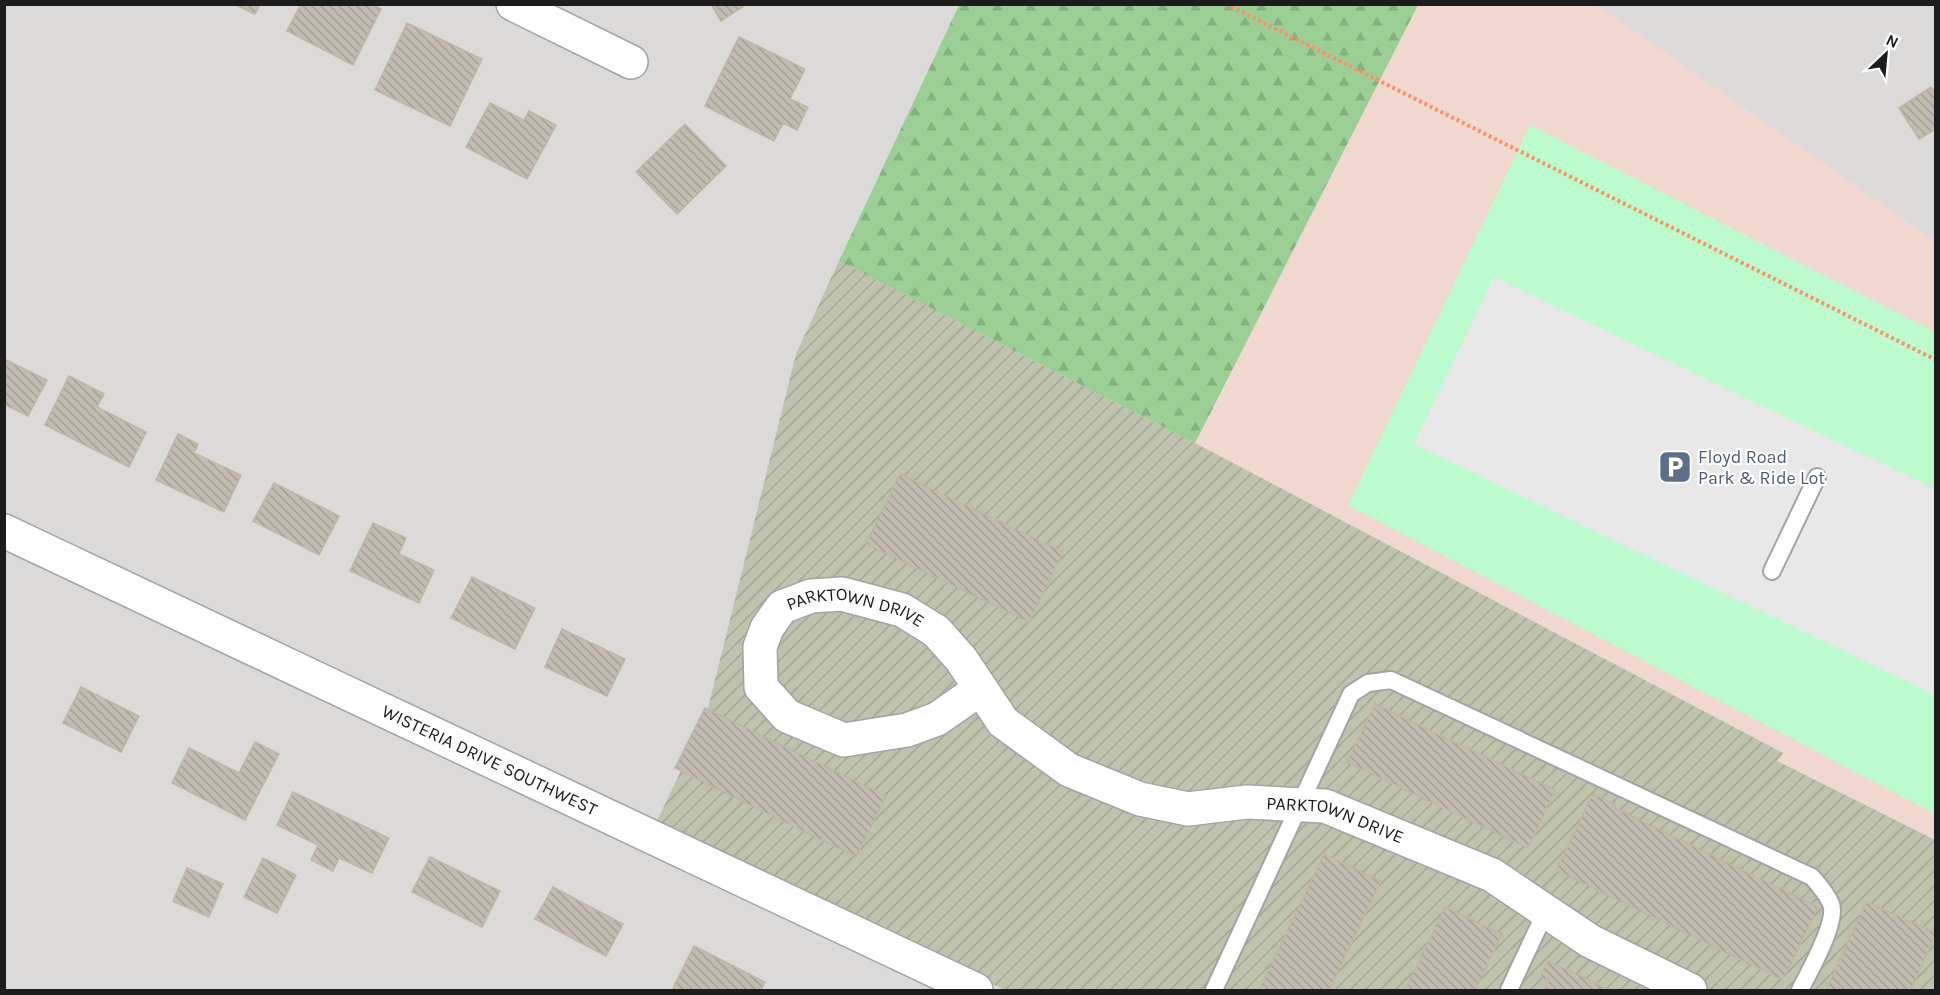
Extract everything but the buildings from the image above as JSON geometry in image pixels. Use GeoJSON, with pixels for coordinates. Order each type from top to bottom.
{"type":"FeatureCollection","features":[{"type":"Feature","properties":{"kind":"street"},"geometry":{"type":"LineString","coordinates":[[513,4],[631,62]]}},
{"type":"Feature","properties":{"kind":"street","name":"WISTERIA DRIVE SOUTHWEST"},"geometry":{"type":"LineString","coordinates":[[4,531],[976,990]]}},
{"type":"Feature","properties":{"kind":"street","name":"PARKTOWN DRIVE"},"geometry":{"type":"LineString","coordinates":[[980,689],[937,719],[907,730],[844,740],[787,716],[774,702],[761,687],[760,647],[767,628],[782,607],[811,596],[842,594],[902,610],[936,631],[961,659],[1004,722],[1069,770],[1140,798],[1188,809],[1247,802],[1325,806],[1492,875],[1590,941],[1690,990]]}},
{"type":"Feature","properties":{"kind":"lane"},"geometry":{"type":"LineString","coordinates":[[1772,571],[1816,477]]}},
{"type":"Feature","properties":{"kind":"lane"},"geometry":{"type":"LineString","coordinates":[[1214,990],[1351,694],[1368,682],[1391,680],[1812,877],[1832,905],[1831,922],[1800,990]]}},
{"type":"Feature","properties":{"kind":"lane"},"geometry":{"type":"LineString","coordinates":[[1509,990],[1546,911]]}},
{"type":"Feature","properties":{"kind":"path"},"geometry":{"type":"LineString","coordinates":[[1226,4],[1935,360]]}},
{"type":"Feature","properties":{"kind":"shaded area"},"geometry":{"type":"Polygon","coordinates":[[[5,5],[1935,5],[1935,990],[5,990],[5,5]]]}},
{"type":"Feature","properties":{"kind":"shaded area"},"geometry":{"type":"Polygon","coordinates":[[[1418,5],[1597,5],[1935,241],[1935,840],[1777,761],[1783,752],[1195,443],[1418,5]]]}},
{"type":"Feature","properties":{"kind":"shaded area"},"geometry":{"type":"Polygon","coordinates":[[[839,261],[1195,443],[1783,753],[1777,761],[1935,840],[1935,990],[1005,990],[656,823],[705,720],[796,354],[839,261]]]}},
{"type":"Feature","properties":{"kind":"shaded area","name":"Floyd Road Park & Ride Lot"},"geometry":{"type":"Polygon","coordinates":[[[1494,277],[1935,489],[1935,695],[1414,444],[1494,277]]]}},
{"type":"Feature","properties":{"kind":"green space"},"geometry":{"type":"Polygon","coordinates":[[[959,5],[1418,5],[1195,443],[839,261],[959,5]]]}},
{"type":"Feature","properties":{"kind":"green space"},"geometry":{"type":"Polygon","coordinates":[[[1530,125],[1935,332],[1935,814],[1348,505],[1530,125]]]}},
{"type":"Feature","properties":{"kind":"place","name":"Floyd Road Park & Ride Lot"},"geometry":{"type":"Point","coordinates":[1675,467]}}]}
